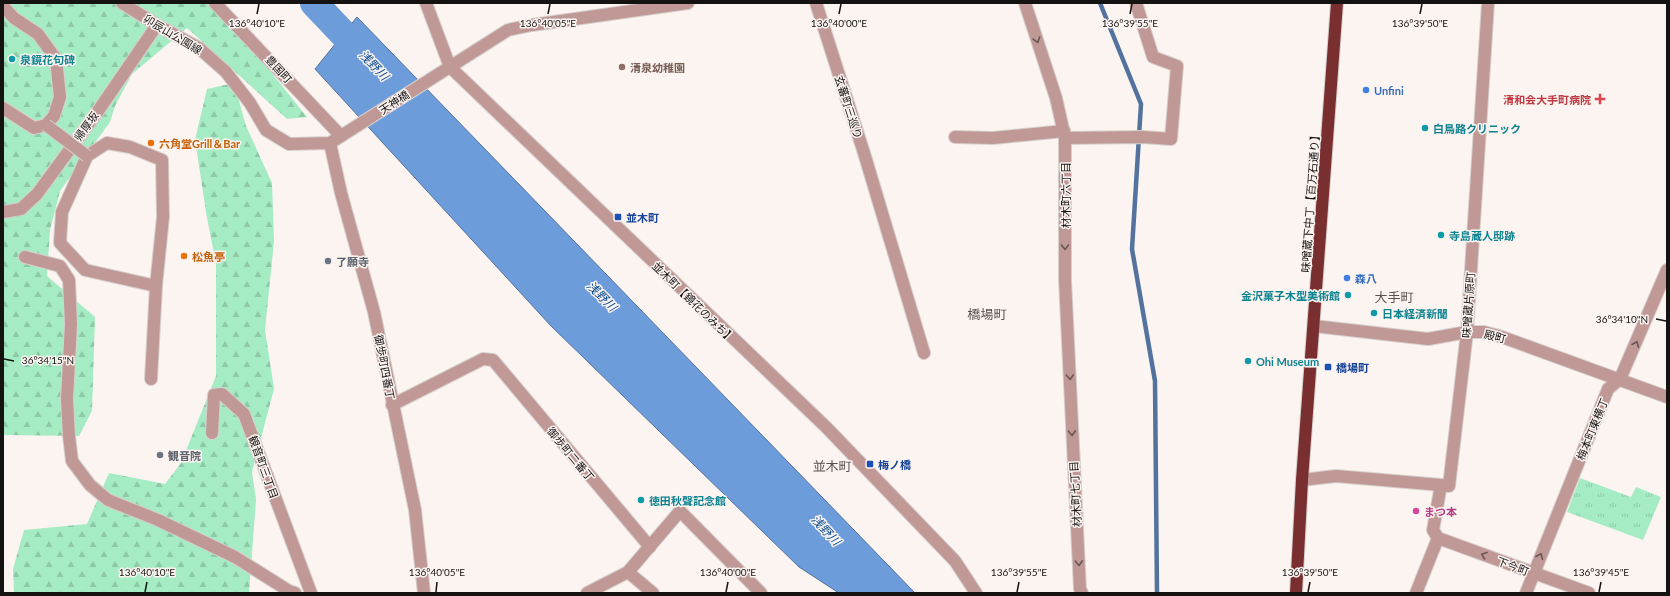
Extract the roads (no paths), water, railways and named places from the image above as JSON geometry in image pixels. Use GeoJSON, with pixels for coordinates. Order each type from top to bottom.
{"type":"FeatureCollection","features":[{"type":"Feature","properties":{"kind":"highway","name":"味噌蔵下中丁【百万石通り】"},"geometry":{"type":"LineString","coordinates":[[1296,593],[1302,480],[1337,3]]}},
{"type":"Feature","properties":{"kind":"street","name":"卯辰山公園線"},"geometry":{"type":"LineString","coordinates":[[122,3],[157,25],[199,48],[226,72],[250,102],[266,130],[289,144],[330,143]]}},
{"type":"Feature","properties":{"kind":"street","name":"豊国町"},"geometry":{"type":"LineString","coordinates":[[215,3],[346,133]]}},
{"type":"Feature","properties":{"kind":"street","name":"並木町【鏡花のみち】"},"geometry":{"type":"LineString","coordinates":[[426,3],[450,67],[826,427],[955,561],[976,593]]}},
{"type":"Feature","properties":{"kind":"street"},"geometry":{"type":"LineString","coordinates":[[450,67],[508,30],[532,25],[688,3]]}},
{"type":"Feature","properties":{"kind":"street","name":"玄蕃町三巡り"},"geometry":{"type":"LineString","coordinates":[[816,3],[882,212],[924,353]]}},
{"type":"Feature","properties":{"kind":"street","name":"材木町六丁目"},"geometry":{"type":"LineString","coordinates":[[1025,3],[1056,98],[1065,134],[1065,280],[1070,394]]}},
{"type":"Feature","properties":{"kind":"street"},"geometry":{"type":"LineString","coordinates":[[955,137],[993,138],[1065,134],[1171,139],[1177,66],[1153,57],[1136,3]]}},
{"type":"Feature","properties":{"kind":"street","name":"味噌蔵片原町"},"geometry":{"type":"LineString","coordinates":[[1441,485],[1449,486],[1467,332],[1488,3]]}},
{"type":"Feature","properties":{"kind":"street"},"geometry":{"type":"LineString","coordinates":[[3,6],[14,18],[38,34],[56,59],[60,97],[54,116],[46,126],[34,128],[3,108]]}},
{"type":"Feature","properties":{"kind":"street","name":"帰厚坂"},"geometry":{"type":"LineString","coordinates":[[3,212],[21,209],[36,194],[98,111],[157,25]]}},
{"type":"Feature","properties":{"kind":"street","name":"天神橋"},"geometry":{"type":"LineString","coordinates":[[346,133],[450,67]]}},
{"type":"Feature","properties":{"kind":"street"},"geometry":{"type":"LineString","coordinates":[[46,126],[87,156]]}},
{"type":"Feature","properties":{"kind":"street"},"geometry":{"type":"LineString","coordinates":[[330,143],[346,133]]}},
{"type":"Feature","properties":{"kind":"street"},"geometry":{"type":"LineString","coordinates":[[151,379],[156,286],[163,217],[162,160],[130,147],[107,143],[87,156],[62,212],[60,243],[85,270],[156,286]]}},
{"type":"Feature","properties":{"kind":"street","name":"御歩町四番丁"},"geometry":{"type":"LineString","coordinates":[[330,143],[341,193],[374,312],[392,405],[415,510],[424,593]]}},
{"type":"Feature","properties":{"kind":"street"},"geometry":{"type":"LineString","coordinates":[[26,256],[60,266],[69,280],[71,324],[67,399],[69,436],[72,461],[90,485],[108,500],[158,520],[235,557],[289,591],[295,593]]}},
{"type":"Feature","properties":{"kind":"street","name":"梅本町東横丁"},"geometry":{"type":"LineString","coordinates":[[1526,593],[1608,389],[1620,379],[1667,270]]}},
{"type":"Feature","properties":{"kind":"street","name":"殿町"},"geometry":{"type":"LineString","coordinates":[[1314,326],[1428,339],[1467,332],[1484,332],[1502,337],[1667,397]]}},
{"type":"Feature","properties":{"kind":"street","name":"御歩町二番丁"},"geometry":{"type":"LineString","coordinates":[[392,405],[483,359],[493,360],[650,547]]}},
{"type":"Feature","properties":{"kind":"street","name":"観音町三丁目"},"geometry":{"type":"LineString","coordinates":[[212,433],[214,395],[222,394],[244,414],[311,593]]}},
{"type":"Feature","properties":{"kind":"street","name":"材木町七丁目"},"geometry":{"type":"LineString","coordinates":[[1070,394],[1080,589],[1082,593]]}},
{"type":"Feature","properties":{"kind":"street"},"geometry":{"type":"LineString","coordinates":[[1302,480],[1336,476],[1441,485],[1434,530],[1438,538],[1416,593]]}},
{"type":"Feature","properties":{"kind":"street"},"geometry":{"type":"LineString","coordinates":[[587,593],[628,572],[680,510],[761,593]]}},
{"type":"Feature","properties":{"kind":"street","name":"下今町"},"geometry":{"type":"LineString","coordinates":[[1438,538],[1533,574],[1589,593]]}},
{"type":"Feature","properties":{"kind":"street"},"geometry":{"type":"LineString","coordinates":[[628,572],[652,593]]}},
{"type":"Feature","properties":{"kind":"water"},"geometry":{"type":"Polygon","coordinates":[[[357,17],[915,593],[839,593],[799,567],[551,326],[315,69],[357,17]]]}},
{"type":"Feature","properties":{"kind":"waterway","name":"浅野川"},"geometry":{"type":"LineString","coordinates":[[314,3],[370,62]]}},
{"type":"Feature","properties":{"kind":"waterway"},"geometry":{"type":"LineString","coordinates":[[1100,3],[1141,104],[1132,249],[1155,381],[1157,593]]}},
{"type":"Feature","properties":{"kind":"place","name":"泉鏡花句碑"},"geometry":{"type":"Point","coordinates":[12,59]}},
{"type":"Feature","properties":{"kind":"place","name":"清泉幼稚園"},"geometry":{"type":"Point","coordinates":[622,67]}},
{"type":"Feature","properties":{"kind":"place","name":"Unfini"},"geometry":{"type":"Point","coordinates":[1366,90]}},
{"type":"Feature","properties":{"kind":"place","name":"清和会大手町病院"},"geometry":{"type":"Point","coordinates":[1600,99]}},
{"type":"Feature","properties":{"kind":"place","name":"白鳥路クリニック"},"geometry":{"type":"Point","coordinates":[1425,128]}},
{"type":"Feature","properties":{"kind":"place","name":"六角堂Grill＆Bar"},"geometry":{"type":"Point","coordinates":[151,143]}},
{"type":"Feature","properties":{"kind":"place","name":"並木町"},"geometry":{"type":"Point","coordinates":[618,217]}},
{"type":"Feature","properties":{"kind":"place","name":"寺島蔵人邸跡"},"geometry":{"type":"Point","coordinates":[1441,235]}},
{"type":"Feature","properties":{"kind":"place","name":"松魚亭"},"geometry":{"type":"Point","coordinates":[184,256]}},
{"type":"Feature","properties":{"kind":"place","name":"了願寺"},"geometry":{"type":"Point","coordinates":[328,261]}},
{"type":"Feature","properties":{"kind":"place","name":"森八"},"geometry":{"type":"Point","coordinates":[1347,278]}},
{"type":"Feature","properties":{"kind":"place","name":"金沢菓子木型美術館"},"geometry":{"type":"Point","coordinates":[1348,295]}},
{"type":"Feature","properties":{"kind":"place","name":"日本経済新聞"},"geometry":{"type":"Point","coordinates":[1374,313]}},
{"type":"Feature","properties":{"kind":"place","name":"Ohi Museum"},"geometry":{"type":"Point","coordinates":[1248,361]}},
{"type":"Feature","properties":{"kind":"place","name":"橋場町"},"geometry":{"type":"Point","coordinates":[1328,367]}},
{"type":"Feature","properties":{"kind":"place","name":"観音院"},"geometry":{"type":"Point","coordinates":[160,455]}},
{"type":"Feature","properties":{"kind":"place","name":"梅ノ橋"},"geometry":{"type":"Point","coordinates":[870,464]}},
{"type":"Feature","properties":{"kind":"place","name":"徳田秋聲記念館"},"geometry":{"type":"Point","coordinates":[641,500]}},
{"type":"Feature","properties":{"kind":"place","name":"まつ本"},"geometry":{"type":"Point","coordinates":[1416,511]}},
{"type":"Feature","properties":{"kind":"district","name":"大手町"},"geometry":{"type":"Point","coordinates":[1394,297]}},
{"type":"Feature","properties":{"kind":"district","name":"橋場町"},"geometry":{"type":"Point","coordinates":[987,314]}},
{"type":"Feature","properties":{"kind":"district","name":"並木町"},"geometry":{"type":"Point","coordinates":[832,466]}}]}
